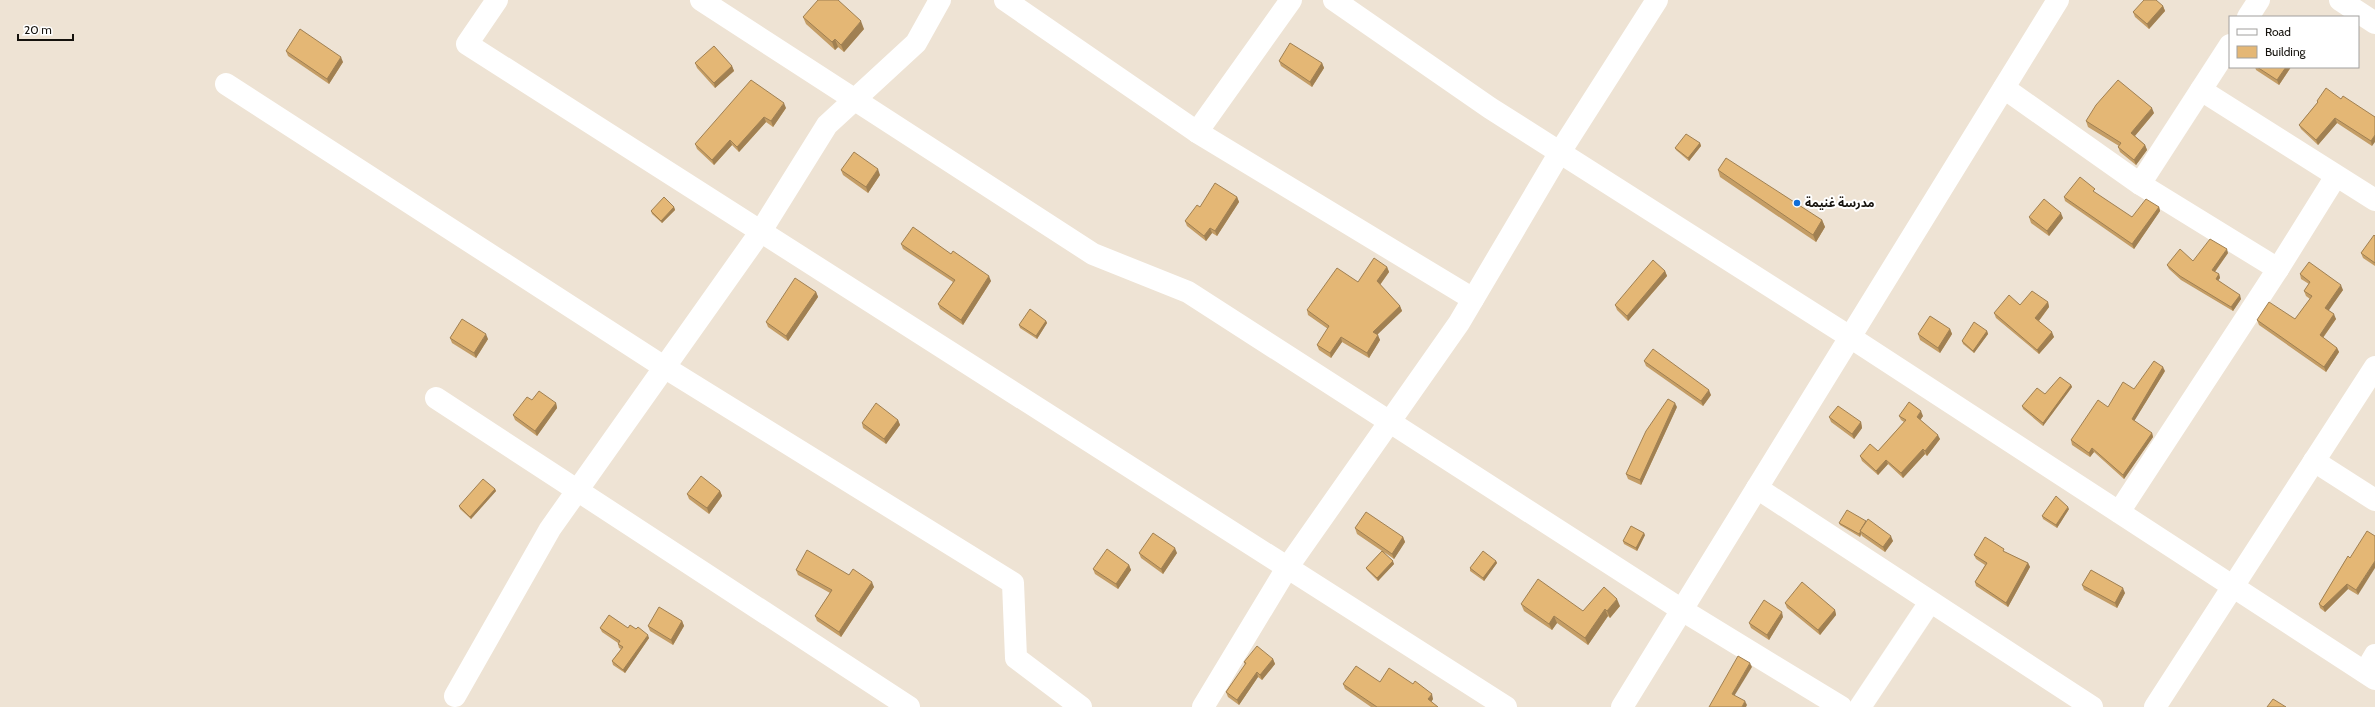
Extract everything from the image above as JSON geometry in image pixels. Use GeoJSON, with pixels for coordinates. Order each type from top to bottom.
{"type":"FeatureCollection","features":[{"type":"Feature","properties":{"kind":"street"},"geometry":{"type":"LineString","coordinates":[[497,0],[467,44],[1506,707]]}},
{"type":"Feature","properties":{"kind":"street"},"geometry":{"type":"LineString","coordinates":[[701,0],[1093,254],[1188,292],[1389,423],[1682,610],[1841,707]]}},
{"type":"Feature","properties":{"kind":"street"},"geometry":{"type":"LineString","coordinates":[[455,696],[550,529],[761,231],[827,125],[916,43],[940,0]]}},
{"type":"Feature","properties":{"kind":"street"},"geometry":{"type":"LineString","coordinates":[[1005,0],[1197,132],[1473,299]]}},
{"type":"Feature","properties":{"kind":"street"},"geometry":{"type":"LineString","coordinates":[[1197,132],[1291,0]]}},
{"type":"Feature","properties":{"kind":"street"},"geometry":{"type":"LineString","coordinates":[[1334,0],[1490,108],[1850,337],[2233,586],[2372,668]]}},
{"type":"Feature","properties":{"kind":"street"},"geometry":{"type":"LineString","coordinates":[[1203,707],[1287,568],[1389,423],[1473,299],[1560,152],[1657,0]]}},
{"type":"Feature","properties":{"kind":"street"},"geometry":{"type":"LineString","coordinates":[[1622,707],[2058,0]]}},
{"type":"Feature","properties":{"kind":"street"},"geometry":{"type":"LineString","coordinates":[[2249,16],[2259,0]]}},
{"type":"Feature","properties":{"kind":"street"},"geometry":{"type":"LineString","coordinates":[[2340,0],[2375,22]]}},
{"type":"Feature","properties":{"kind":"street"},"geometry":{"type":"LineString","coordinates":[[2140,184],[2229,47]]}},
{"type":"Feature","properties":{"kind":"street"},"geometry":{"type":"LineString","coordinates":[[226,84],[664,367],[1013,582],[1016,658],[1080,707]]}},
{"type":"Feature","properties":{"kind":"street"},"geometry":{"type":"LineString","coordinates":[[2004,88],[2140,184],[2278,269]]}},
{"type":"Feature","properties":{"kind":"street"},"geometry":{"type":"LineString","coordinates":[[2201,90],[2375,200]]}},
{"type":"Feature","properties":{"kind":"street"},"geometry":{"type":"LineString","coordinates":[[2119,512],[2278,269],[2336,176]]}},
{"type":"Feature","properties":{"kind":"street"},"geometry":{"type":"LineString","coordinates":[[2155,707],[2375,367]]}},
{"type":"Feature","properties":{"kind":"street"},"geometry":{"type":"LineString","coordinates":[[436,398],[909,707]]}},
{"type":"Feature","properties":{"kind":"street"},"geometry":{"type":"LineString","coordinates":[[2314,461],[2375,500]]}},
{"type":"Feature","properties":{"kind":"street"},"geometry":{"type":"LineString","coordinates":[[1757,488],[2092,707]]}},
{"type":"Feature","properties":{"kind":"street"},"geometry":{"type":"LineString","coordinates":[[1860,707],[1930,602]]}},
{"type":"Feature","properties":{"kind":"building"},"geometry":{"type":"Polygon","coordinates":[[[818,0],[838,0],[861,21],[841,45],[835,39],[832,42],[803,17],[818,0]]]}},
{"type":"Feature","properties":{"kind":"building"},"geometry":{"type":"Polygon","coordinates":[[[2144,0],[2156,0],[2163,6],[2147,24],[2133,12],[2144,0]]]}},
{"type":"Feature","properties":{"kind":"building"},"geometry":{"type":"Polygon","coordinates":[[[300,29],[341,57],[327,79],[286,51],[300,29]]]}},
{"type":"Feature","properties":{"kind":"building"},"geometry":{"type":"Polygon","coordinates":[[[1290,43],[1322,63],[1310,82],[1279,61],[1290,43]]]}},
{"type":"Feature","properties":{"kind":"building"},"geometry":{"type":"Polygon","coordinates":[[[714,46],[732,66],[714,83],[695,63],[714,46]]]}},
{"type":"Feature","properties":{"kind":"building"},"geometry":{"type":"Polygon","coordinates":[[[2259,68],[2285,68],[2277,80],[2259,68]]]}},
{"type":"Feature","properties":{"kind":"building"},"geometry":{"type":"Polygon","coordinates":[[[751,80],[784,103],[771,121],[764,117],[737,147],[730,140],[712,160],[695,144],[751,80]]]}},
{"type":"Feature","properties":{"kind":"building"},"geometry":{"type":"Polygon","coordinates":[[[2118,80],[2152,108],[2131,133],[2145,145],[2134,160],[2118,147],[2121,143],[2086,121],[2096,105],[2118,80]]]}},
{"type":"Feature","properties":{"kind":"building"},"geometry":{"type":"Polygon","coordinates":[[[2326,88],[2341,99],[2343,96],[2375,117],[2375,135],[2371,141],[2335,118],[2316,140],[2299,125],[2318,102],[2317,101],[2326,88]]]}},
{"type":"Feature","properties":{"kind":"building"},"geometry":{"type":"Polygon","coordinates":[[[1686,134],[1700,143],[1688,158],[1675,148],[1686,134]]]}},
{"type":"Feature","properties":{"kind":"building"},"geometry":{"type":"Polygon","coordinates":[[[854,152],[878,169],[866,187],[841,170],[854,152]]]}},
{"type":"Feature","properties":{"kind":"building"},"geometry":{"type":"Polygon","coordinates":[[[1726,158],[1822,220],[1813,235],[1718,170],[1726,158]]]}},
{"type":"Feature","properties":{"kind":"building"},"geometry":{"type":"Polygon","coordinates":[[[2080,177],[2095,189],[2093,191],[2132,217],[2146,199],[2159,207],[2132,244],[2064,197],[2080,177]]]}},
{"type":"Feature","properties":{"kind":"building"},"geometry":{"type":"Polygon","coordinates":[[[1215,183],[1237,197],[1215,231],[1210,228],[1204,236],[1185,221],[1197,205],[1200,207],[1215,183]]]}},
{"type":"Feature","properties":{"kind":"building"},"geometry":{"type":"Polygon","coordinates":[[[664,197],[674,207],[661,221],[651,211],[664,197]]]}},
{"type":"Feature","properties":{"kind":"building"},"geometry":{"type":"Polygon","coordinates":[[[2044,199],[2061,213],[2047,231],[2029,217],[2044,199]]]}},
{"type":"Feature","properties":{"kind":"building"},"geometry":{"type":"Polygon","coordinates":[[[913,227],[951,254],[953,251],[989,276],[961,320],[938,304],[955,280],[901,244],[913,227]]]}},
{"type":"Feature","properties":{"kind":"building"},"geometry":{"type":"Polygon","coordinates":[[[2374,235],[2375,236],[2375,263],[2361,253],[2374,235]]]}},
{"type":"Feature","properties":{"kind":"building"},"geometry":{"type":"Polygon","coordinates":[[[2210,239],[2227,249],[2212,270],[2219,274],[2216,279],[2240,295],[2231,307],[2180,276],[2167,265],[2180,249],[2193,261],[2210,239]]]}},
{"type":"Feature","properties":{"kind":"building"},"geometry":{"type":"Polygon","coordinates":[[[1374,258],[1387,267],[1377,281],[1400,306],[1373,332],[1378,335],[1367,353],[1341,337],[1330,353],[1317,345],[1329,326],[1307,310],[1337,268],[1358,282],[1374,258]]]}},
{"type":"Feature","properties":{"kind":"building"},"geometry":{"type":"Polygon","coordinates":[[[1653,260],[1665,271],[1627,316],[1615,305],[1653,260]]]}},
{"type":"Feature","properties":{"kind":"building"},"geometry":{"type":"Polygon","coordinates":[[[2309,262],[2341,285],[2325,308],[2334,314],[2320,335],[2337,348],[2324,367],[2257,320],[2269,302],[2295,319],[2312,296],[2304,291],[2310,282],[2300,274],[2309,262]]]}},
{"type":"Feature","properties":{"kind":"building"},"geometry":{"type":"Polygon","coordinates":[[[795,278],[816,292],[786,336],[766,322],[795,278]]]}},
{"type":"Feature","properties":{"kind":"building"},"geometry":{"type":"Polygon","coordinates":[[[2032,291],[2048,302],[2035,318],[2052,332],[2037,350],[1994,313],[2009,295],[2020,305],[2032,291]]]}},
{"type":"Feature","properties":{"kind":"building"},"geometry":{"type":"Polygon","coordinates":[[[1030,309],[1046,321],[1036,336],[1019,325],[1030,309]]]}},
{"type":"Feature","properties":{"kind":"building"},"geometry":{"type":"Polygon","coordinates":[[[1930,316],[1950,329],[1938,348],[1918,334],[1930,316]]]}},
{"type":"Feature","properties":{"kind":"building"},"geometry":{"type":"Polygon","coordinates":[[[462,319],[486,334],[474,353],[450,338],[462,319]]]}},
{"type":"Feature","properties":{"kind":"building"},"geometry":{"type":"Polygon","coordinates":[[[1974,322],[1987,331],[1973,351],[1962,341],[1974,322]]]}},
{"type":"Feature","properties":{"kind":"building"},"geometry":{"type":"Polygon","coordinates":[[[1653,349],[1709,390],[1701,401],[1644,361],[1653,349]]]}},
{"type":"Feature","properties":{"kind":"building"},"geometry":{"type":"Polygon","coordinates":[[[2154,361],[2163,367],[2132,419],[2152,433],[2123,475],[2092,448],[2089,453],[2071,440],[2098,400],[2108,407],[2123,382],[2134,389],[2154,361]]]}},
{"type":"Feature","properties":{"kind":"building"},"geometry":{"type":"Polygon","coordinates":[[[2060,377],[2071,385],[2043,423],[2022,406],[2037,388],[2045,394],[2060,377]]]}},
{"type":"Feature","properties":{"kind":"building"},"geometry":{"type":"Polygon","coordinates":[[[539,391],[556,403],[535,431],[513,415],[527,397],[532,400],[539,391]]]}},
{"type":"Feature","properties":{"kind":"building"},"geometry":{"type":"Polygon","coordinates":[[[1668,399],[1675,403],[1640,480],[1626,474],[1646,431],[1668,399]]]}},
{"type":"Feature","properties":{"kind":"building"},"geometry":{"type":"Polygon","coordinates":[[[1909,402],[1921,411],[1917,417],[1938,435],[1925,451],[1923,449],[1901,473],[1886,460],[1876,471],[1860,456],[1870,444],[1878,451],[1906,420],[1899,416],[1909,402]]]}},
{"type":"Feature","properties":{"kind":"building"},"geometry":{"type":"Polygon","coordinates":[[[876,403],[898,420],[884,439],[862,423],[876,403]]]}},
{"type":"Feature","properties":{"kind":"building"},"geometry":{"type":"Polygon","coordinates":[[[1838,406],[1861,422],[1852,434],[1829,417],[1838,406]]]}},
{"type":"Feature","properties":{"kind":"building"},"geometry":{"type":"Polygon","coordinates":[[[701,476],[720,491],[707,508],[687,494],[701,476]]]}},
{"type":"Feature","properties":{"kind":"building"},"geometry":{"type":"Polygon","coordinates":[[[483,479],[495,489],[470,517],[459,506],[483,479]]]}},
{"type":"Feature","properties":{"kind":"building"},"geometry":{"type":"Polygon","coordinates":[[[2056,496],[2068,507],[2056,525],[2042,516],[2056,496]]]}},
{"type":"Feature","properties":{"kind":"building"},"geometry":{"type":"Polygon","coordinates":[[[1847,510],[1866,521],[1859,534],[1839,523],[1847,510]]]}},
{"type":"Feature","properties":{"kind":"building"},"geometry":{"type":"Polygon","coordinates":[[[1366,512],[1403,537],[1392,554],[1355,528],[1366,512]]]}},
{"type":"Feature","properties":{"kind":"building"},"geometry":{"type":"Polygon","coordinates":[[[1868,519],[1891,536],[1883,547],[1860,531],[1868,519]]]}},
{"type":"Feature","properties":{"kind":"building"},"geometry":{"type":"Polygon","coordinates":[[[1631,526],[1644,533],[1636,548],[1623,541],[1631,526]]]}},
{"type":"Feature","properties":{"kind":"building"},"geometry":{"type":"Polygon","coordinates":[[[2367,531],[2375,536],[2375,561],[2356,590],[2347,584],[2323,607],[2319,604],[2348,556],[2350,558],[2367,531]]]}},
{"type":"Feature","properties":{"kind":"building"},"geometry":{"type":"Polygon","coordinates":[[[1153,533],[1175,548],[1161,569],[1139,553],[1153,533]]]}},
{"type":"Feature","properties":{"kind":"building"},"geometry":{"type":"Polygon","coordinates":[[[1985,537],[2004,549],[2003,551],[2028,563],[2006,603],[1975,582],[1987,563],[1974,555],[1985,537]]]}},
{"type":"Feature","properties":{"kind":"building"},"geometry":{"type":"Polygon","coordinates":[[[1107,549],[1129,565],[1116,584],[1093,569],[1107,549]]]}},
{"type":"Feature","properties":{"kind":"building"},"geometry":{"type":"Polygon","coordinates":[[[807,550],[849,575],[853,569],[872,582],[839,632],[815,616],[832,590],[796,570],[807,550]]]}},
{"type":"Feature","properties":{"kind":"building"},"geometry":{"type":"Polygon","coordinates":[[[1382,551],[1393,561],[1377,578],[1366,568],[1382,551]]]}},
{"type":"Feature","properties":{"kind":"building"},"geometry":{"type":"Polygon","coordinates":[[[1483,551],[1496,561],[1483,578],[1470,568],[1483,551]]]}},
{"type":"Feature","properties":{"kind":"building"},"geometry":{"type":"Polygon","coordinates":[[[2091,570],[2123,588],[2115,603],[2082,585],[2091,570]]]}},
{"type":"Feature","properties":{"kind":"building"},"geometry":{"type":"Polygon","coordinates":[[[1538,579],[1583,611],[1604,587],[1617,599],[1607,611],[1605,609],[1585,638],[1554,616],[1549,624],[1521,604],[1538,579]]]}},
{"type":"Feature","properties":{"kind":"building"},"geometry":{"type":"Polygon","coordinates":[[[1802,582],[1835,610],[1818,630],[1785,603],[1802,582]]]}},
{"type":"Feature","properties":{"kind":"building"},"geometry":{"type":"Polygon","coordinates":[[[1764,600],[1782,612],[1767,635],[1749,623],[1764,600]]]}},
{"type":"Feature","properties":{"kind":"building"},"geometry":{"type":"Polygon","coordinates":[[[659,607],[682,621],[671,640],[648,626],[659,607]]]}},
{"type":"Feature","properties":{"kind":"building"},"geometry":{"type":"Polygon","coordinates":[[[609,615],[628,628],[630,625],[636,629],[638,627],[648,635],[623,670],[612,661],[623,647],[618,644],[620,641],[600,628],[609,615]]]}},
{"type":"Feature","properties":{"kind":"building"},"geometry":{"type":"Polygon","coordinates":[[[1257,646],[1273,659],[1260,675],[1257,672],[1237,700],[1226,692],[1246,663],[1244,662],[1257,646]]]}},
{"type":"Feature","properties":{"kind":"building"},"geometry":{"type":"Polygon","coordinates":[[[1738,656],[1750,663],[1732,694],[1745,701],[1742,707],[1709,707],[1738,656]]]}},
{"type":"Feature","properties":{"kind":"building"},"geometry":{"type":"Polygon","coordinates":[[[1356,666],[1380,682],[1389,668],[1413,684],[1415,681],[1432,694],[1428,699],[1438,707],[1377,707],[1343,684],[1356,666]]]}},
{"type":"Feature","properties":{"kind":"building"},"geometry":{"type":"Polygon","coordinates":[[[2273,699],[2286,707],[2267,707],[2273,699]]]}},
{"type":"Feature","properties":{"kind":"place","name":"مدرسة غنيمة"},"geometry":{"type":"Point","coordinates":[1797,203]}}]}
